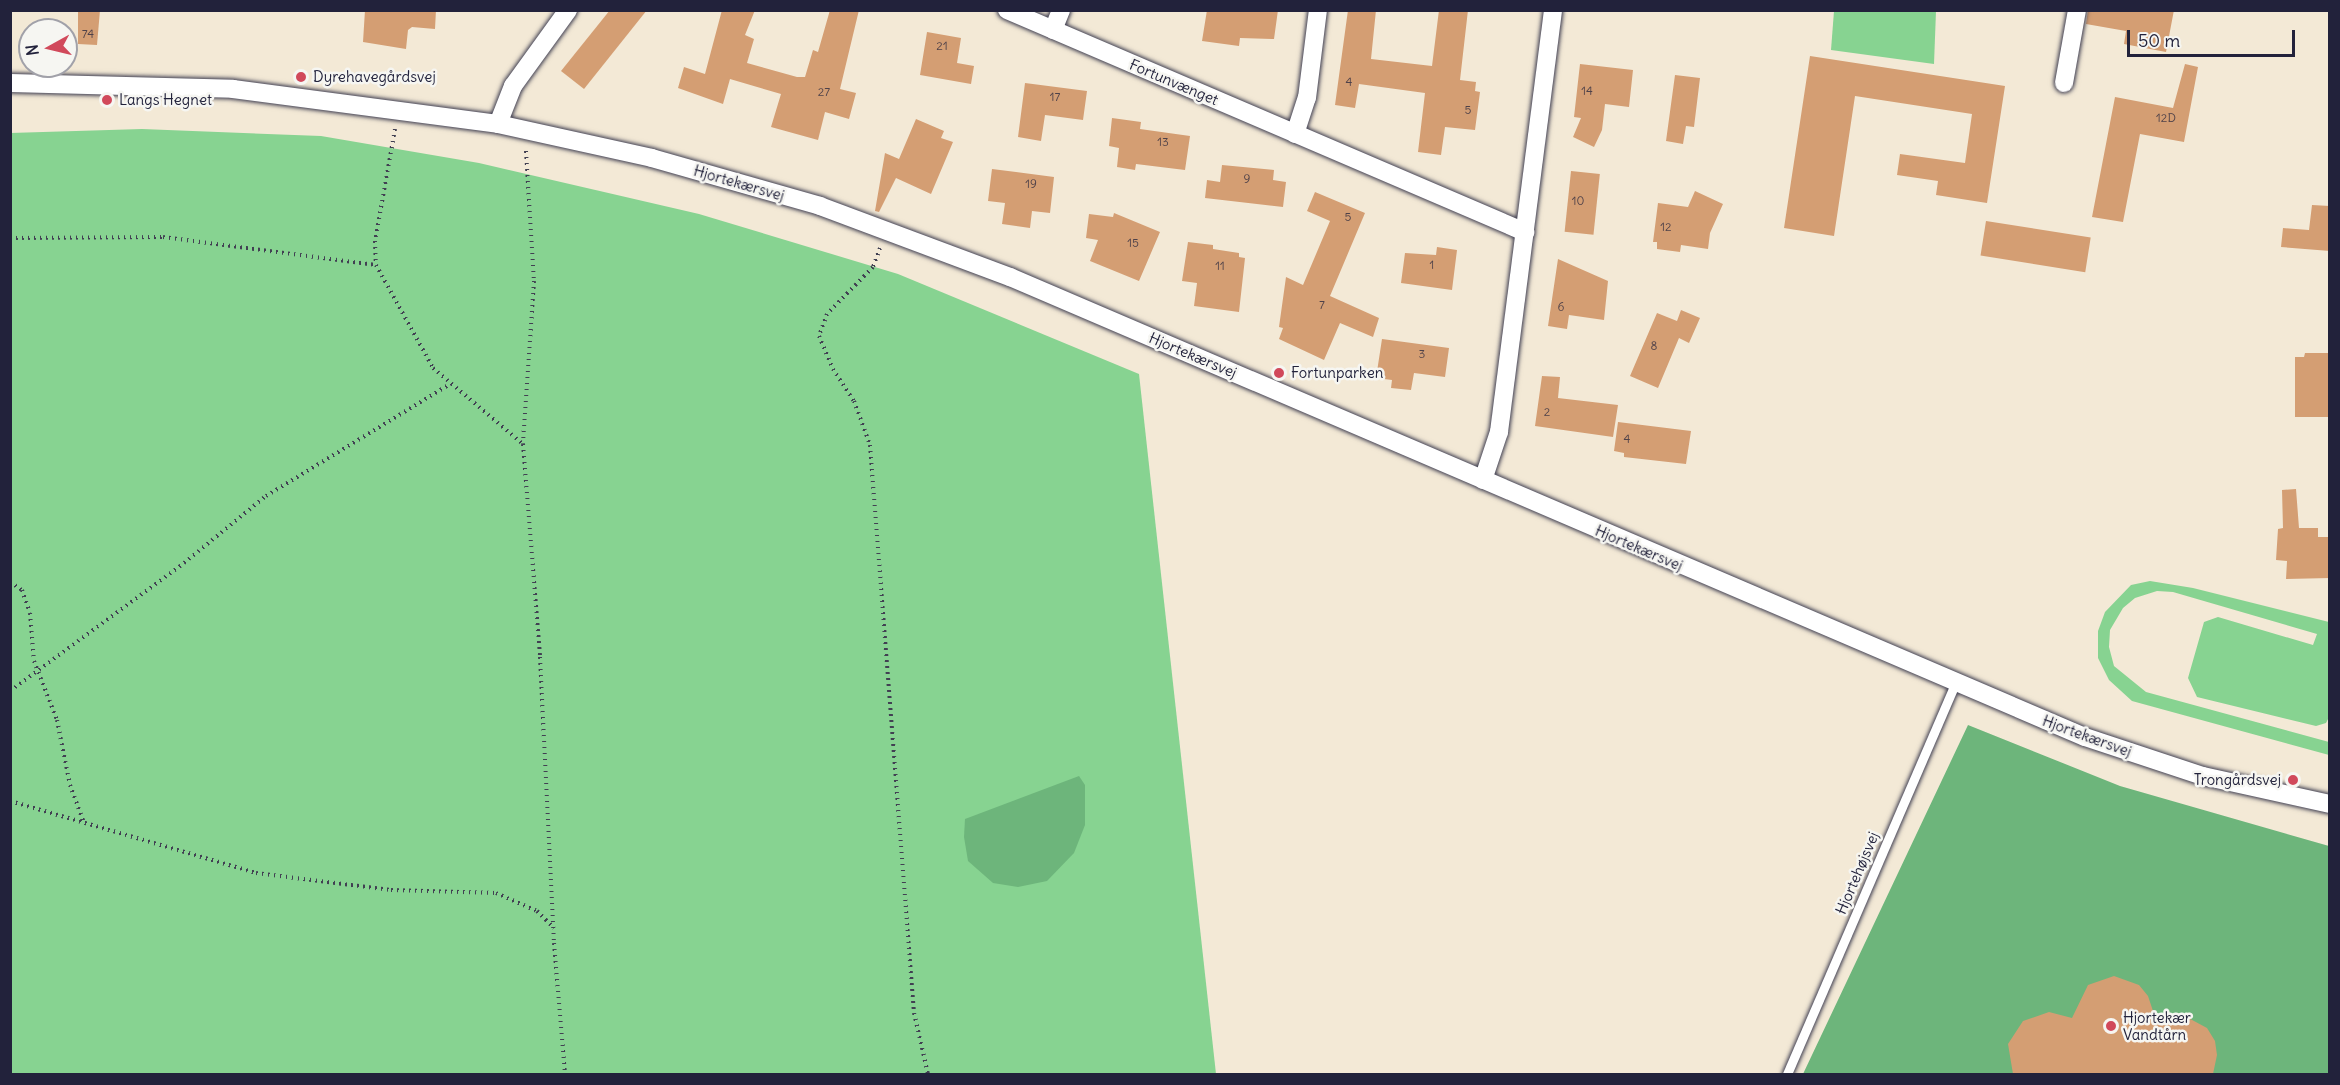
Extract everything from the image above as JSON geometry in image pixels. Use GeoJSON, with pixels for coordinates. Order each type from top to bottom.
{"type":"FeatureCollection","features":[{"type":"Feature","properties":{"kind":"street"},"geometry":{"type":"LineString","coordinates":[[498,124],[513,86],[568,10]]}},
{"type":"Feature","properties":{"kind":"street","name":"Fortunvænget"},"geometry":{"type":"LineString","coordinates":[[1006,10],[1525,232]]}},
{"type":"Feature","properties":{"kind":"street"},"geometry":{"type":"LineString","coordinates":[[1053,30],[1060,10]]}},
{"type":"Feature","properties":{"kind":"street"},"geometry":{"type":"LineString","coordinates":[[1295,134],[1307,98],[1318,10]]}},
{"type":"Feature","properties":{"kind":"street"},"geometry":{"type":"LineString","coordinates":[[1483,480],[1499,432],[1553,10]]}},
{"type":"Feature","properties":{"kind":"street"},"geometry":{"type":"LineString","coordinates":[[2064,83],[2077,10]]}},
{"type":"Feature","properties":{"kind":"street","name":"Hjortekærsvej"},"geometry":{"type":"LineString","coordinates":[[10,83],[233,89],[498,124],[652,158],[820,206],[1010,277],[1954,683],[2085,737],[2203,776],[2330,804]]}},
{"type":"Feature","properties":{"kind":"lane","name":"Hjortehøjsvej"},"geometry":{"type":"LineString","coordinates":[[1787,1074],[1954,683]]}},
{"type":"Feature","properties":{"kind":"path"},"geometry":{"type":"LineString","coordinates":[[399,111],[375,241],[376,265],[433,368],[523,444]]}},
{"type":"Feature","properties":{"kind":"path"},"geometry":{"type":"LineString","coordinates":[[525,130],[534,281],[523,444],[542,679],[554,928],[565,1074]]}},
{"type":"Feature","properties":{"kind":"path"},"geometry":{"type":"LineString","coordinates":[[885,230],[873,267],[826,314],[819,336],[833,369],[854,401],[870,445],[914,1013],[928,1074]]}},
{"type":"Feature","properties":{"kind":"path"},"geometry":{"type":"LineString","coordinates":[[10,238],[163,237],[376,265]]}},
{"type":"Feature","properties":{"kind":"path"},"geometry":{"type":"LineString","coordinates":[[10,691],[39,672],[266,496],[450,384]]}},
{"type":"Feature","properties":{"kind":"path"},"geometry":{"type":"LineString","coordinates":[[10,582],[22,590],[30,613],[30,638],[39,672],[54,710],[70,784],[84,823]]}},
{"type":"Feature","properties":{"kind":"path"},"geometry":{"type":"LineString","coordinates":[[10,801],[256,873],[391,890],[496,893],[537,911],[554,928]]}},
{"type":"Feature","properties":{"kind":"green space"},"geometry":{"type":"Polygon","coordinates":[[[1834,11],[1936,11],[1934,64],[1831,50],[1834,11]]]}},
{"type":"Feature","properties":{"kind":"green space"},"geometry":{"type":"Polygon","coordinates":[[[142,129],[321,136],[479,163],[699,214],[898,274],[1139,374],[1216,1074],[11,1074],[10,133],[142,129]]]}},
{"type":"Feature","properties":{"kind":"green space"},"geometry":{"type":"Polygon","coordinates":[[[2150,581],[2193,588],[2329,622],[2329,717],[2326,723],[2316,726],[2197,697],[2188,678],[2204,622],[2218,617],[2313,645],[2317,634],[2173,592],[2157,591],[2135,598],[2123,608],[2110,630],[2109,647],[2114,666],[2146,692],[2329,742],[2329,755],[2132,701],[2109,680],[2098,658],[2098,631],[2105,612],[2131,585],[2150,581]]]}},
{"type":"Feature","properties":{"kind":"green space"},"geometry":{"type":"Polygon","coordinates":[[[1968,725],[2120,786],[2329,846],[2329,1074],[1803,1074],[1968,725]]]}},
{"type":"Feature","properties":{"kind":"green space"},"geometry":{"type":"Polygon","coordinates":[[[1079,776],[1085,785],[1085,825],[1074,853],[1047,881],[1018,887],[993,883],[968,861],[964,837],[965,819],[1079,776]]]}},
{"type":"Feature","properties":{"kind":"building"},"geometry":{"type":"Polygon","coordinates":[[[78,10],[100,10],[97,45],[78,44],[78,10]]]}},
{"type":"Feature","properties":{"kind":"building"},"geometry":{"type":"Polygon","coordinates":[[[365,10],[436,10],[435,29],[412,27],[408,30],[406,49],[363,42],[365,10]]]}},
{"type":"Feature","properties":{"kind":"building"},"geometry":{"type":"Polygon","coordinates":[[[610,10],[647,10],[584,89],[561,71],[610,10]]]}},
{"type":"Feature","properties":{"kind":"building"},"geometry":{"type":"Polygon","coordinates":[[[722,10],[755,10],[745,35],[754,39],[747,63],[797,77],[805,77],[813,50],[818,52],[830,10],[859,10],[840,89],[856,93],[849,119],[825,112],[818,140],[771,127],[781,94],[730,79],[723,104],[678,88],[684,67],[705,74],[722,10]]]}},
{"type":"Feature","properties":{"kind":"building"},"geometry":{"type":"Polygon","coordinates":[[[1207,10],[1278,10],[1274,39],[1240,38],[1239,46],[1202,41],[1207,10]]]}},
{"type":"Feature","properties":{"kind":"building"},"geometry":{"type":"Polygon","coordinates":[[[1348,10],[1376,10],[1371,59],[1432,66],[1439,10],[1468,10],[1460,80],[1476,82],[1475,91],[1480,92],[1475,130],[1445,127],[1441,155],[1418,152],[1425,93],[1359,84],[1355,108],[1335,105],[1348,10]]]}},
{"type":"Feature","properties":{"kind":"building"},"geometry":{"type":"Polygon","coordinates":[[[2088,10],[2174,10],[2166,52],[2124,44],[2126,31],[2086,24],[2088,10]]]}},
{"type":"Feature","properties":{"kind":"building"},"geometry":{"type":"Polygon","coordinates":[[[927,32],[961,38],[957,63],[974,66],[971,84],[920,75],[927,32]]]}},
{"type":"Feature","properties":{"kind":"building"},"geometry":{"type":"Polygon","coordinates":[[[1810,56],[2005,86],[1987,203],[1936,195],[1938,181],[1897,175],[1900,154],[1965,163],[1972,114],[1855,96],[1834,236],[1784,228],[1810,56]]]}},
{"type":"Feature","properties":{"kind":"building"},"geometry":{"type":"Polygon","coordinates":[[[1580,64],[1633,70],[1629,107],[1605,104],[1602,130],[1594,147],[1573,137],[1581,118],[1574,117],[1580,64]]]}},
{"type":"Feature","properties":{"kind":"building"},"geometry":{"type":"Polygon","coordinates":[[[2185,64],[2198,67],[2184,142],[2140,134],[2123,222],[2092,217],[2115,97],[2173,108],[2185,64]]]}},
{"type":"Feature","properties":{"kind":"building"},"geometry":{"type":"Polygon","coordinates":[[[1675,75],[1700,78],[1694,127],[1686,126],[1683,144],[1666,141],[1675,75]]]}},
{"type":"Feature","properties":{"kind":"building"},"geometry":{"type":"Polygon","coordinates":[[[1025,83],[1087,91],[1083,120],[1045,115],[1041,141],[1018,137],[1025,83]]]}},
{"type":"Feature","properties":{"kind":"building"},"geometry":{"type":"Polygon","coordinates":[[[1112,118],[1141,122],[1140,129],[1190,136],[1185,170],[1136,164],[1135,170],[1117,167],[1119,148],[1109,146],[1112,118]]]}},
{"type":"Feature","properties":{"kind":"building"},"geometry":{"type":"Polygon","coordinates":[[[916,119],[944,131],[941,138],[953,142],[931,194],[896,178],[879,212],[875,211],[885,153],[899,159],[916,119]]]}},
{"type":"Feature","properties":{"kind":"building"},"geometry":{"type":"Polygon","coordinates":[[[1222,165],[1274,170],[1273,180],[1286,182],[1283,207],[1205,198],[1207,180],[1220,182],[1222,165]]]}},
{"type":"Feature","properties":{"kind":"building"},"geometry":{"type":"Polygon","coordinates":[[[992,169],[1054,177],[1050,213],[1032,211],[1030,228],[1002,224],[1005,203],[988,201],[992,169]]]}},
{"type":"Feature","properties":{"kind":"building"},"geometry":{"type":"Polygon","coordinates":[[[1571,171],[1600,174],[1593,235],[1565,232],[1571,171]]]}},
{"type":"Feature","properties":{"kind":"building"},"geometry":{"type":"Polygon","coordinates":[[[1695,191],[1723,204],[1710,233],[1708,249],[1681,245],[1680,252],[1657,249],[1657,242],[1653,242],[1658,203],[1688,207],[1695,191]]]}},
{"type":"Feature","properties":{"kind":"building"},"geometry":{"type":"Polygon","coordinates":[[[1315,192],[1365,213],[1330,296],[1379,318],[1373,337],[1340,323],[1324,360],[1279,339],[1283,328],[1279,327],[1286,277],[1303,285],[1330,221],[1307,211],[1315,192]]]}},
{"type":"Feature","properties":{"kind":"building"},"geometry":{"type":"Polygon","coordinates":[[[2312,205],[2330,206],[2330,251],[2281,247],[2283,228],[2309,230],[2312,205]]]}},
{"type":"Feature","properties":{"kind":"building"},"geometry":{"type":"Polygon","coordinates":[[[1114,213],[1160,232],[1139,281],[1090,261],[1098,240],[1086,238],[1089,214],[1113,217],[1114,213]]]}},
{"type":"Feature","properties":{"kind":"building"},"geometry":{"type":"Polygon","coordinates":[[[1986,221],[2091,238],[2085,272],[1981,256],[1986,221]]]}},
{"type":"Feature","properties":{"kind":"building"},"geometry":{"type":"Polygon","coordinates":[[[1188,242],[1213,245],[1213,249],[1239,253],[1239,257],[1245,258],[1239,312],[1194,306],[1197,283],[1182,281],[1188,242]]]}},
{"type":"Feature","properties":{"kind":"building"},"geometry":{"type":"Polygon","coordinates":[[[1437,247],[1457,250],[1452,290],[1401,283],[1405,253],[1436,255],[1437,247]]]}},
{"type":"Feature","properties":{"kind":"building"},"geometry":{"type":"Polygon","coordinates":[[[1558,259],[1608,281],[1604,320],[1569,315],[1567,329],[1548,326],[1558,259]]]}},
{"type":"Feature","properties":{"kind":"building"},"geometry":{"type":"Polygon","coordinates":[[[1681,310],[1700,318],[1689,343],[1679,338],[1658,388],[1630,376],[1657,313],[1677,321],[1681,310]]]}},
{"type":"Feature","properties":{"kind":"building"},"geometry":{"type":"Polygon","coordinates":[[[1382,339],[1449,348],[1445,377],[1414,373],[1411,390],[1391,388],[1392,380],[1376,378],[1382,339]]]}},
{"type":"Feature","properties":{"kind":"building"},"geometry":{"type":"Polygon","coordinates":[[[2305,353],[2330,353],[2330,417],[2295,417],[2295,357],[2304,357],[2305,353]]]}},
{"type":"Feature","properties":{"kind":"building"},"geometry":{"type":"Polygon","coordinates":[[[1542,376],[1560,377],[1558,398],[1618,405],[1613,437],[1535,426],[1542,376]]]}},
{"type":"Feature","properties":{"kind":"building"},"geometry":{"type":"Polygon","coordinates":[[[1618,422],[1691,431],[1686,464],[1624,457],[1624,453],[1614,451],[1618,422]]]}},
{"type":"Feature","properties":{"kind":"building"},"geometry":{"type":"Polygon","coordinates":[[[2296,489],[2299,528],[2318,528],[2318,537],[2330,537],[2330,578],[2286,579],[2287,561],[2276,560],[2278,529],[2283,528],[2282,490],[2296,489]]]}},
{"type":"Feature","properties":{"kind":"building","name":"Hjortekær Vandtårn"},"geometry":{"type":"Polygon","coordinates":[[[2114,976],[2139,985],[2148,996],[2155,1017],[2181,1014],[2207,1028],[2215,1041],[2217,1055],[2213,1074],[2013,1074],[2008,1044],[2023,1021],[2049,1012],[2072,1018],[2088,985],[2114,976]]]}},
{"type":"Feature","properties":{"kind":"place","name":"Dyrehavegårdsvej"},"geometry":{"type":"Point","coordinates":[301,77]}},
{"type":"Feature","properties":{"kind":"place","name":"Langs Hegnet"},"geometry":{"type":"Point","coordinates":[107,100]}},
{"type":"Feature","properties":{"kind":"place","name":"Fortunparken"},"geometry":{"type":"Point","coordinates":[1279,373]}},
{"type":"Feature","properties":{"kind":"place","name":"Trongårdsvej"},"geometry":{"type":"Point","coordinates":[2293,780]}},
{"type":"Feature","properties":{"kind":"place","name":"Hjortekær Vandtårn"},"geometry":{"type":"Point","coordinates":[2111,1026]}}]}
